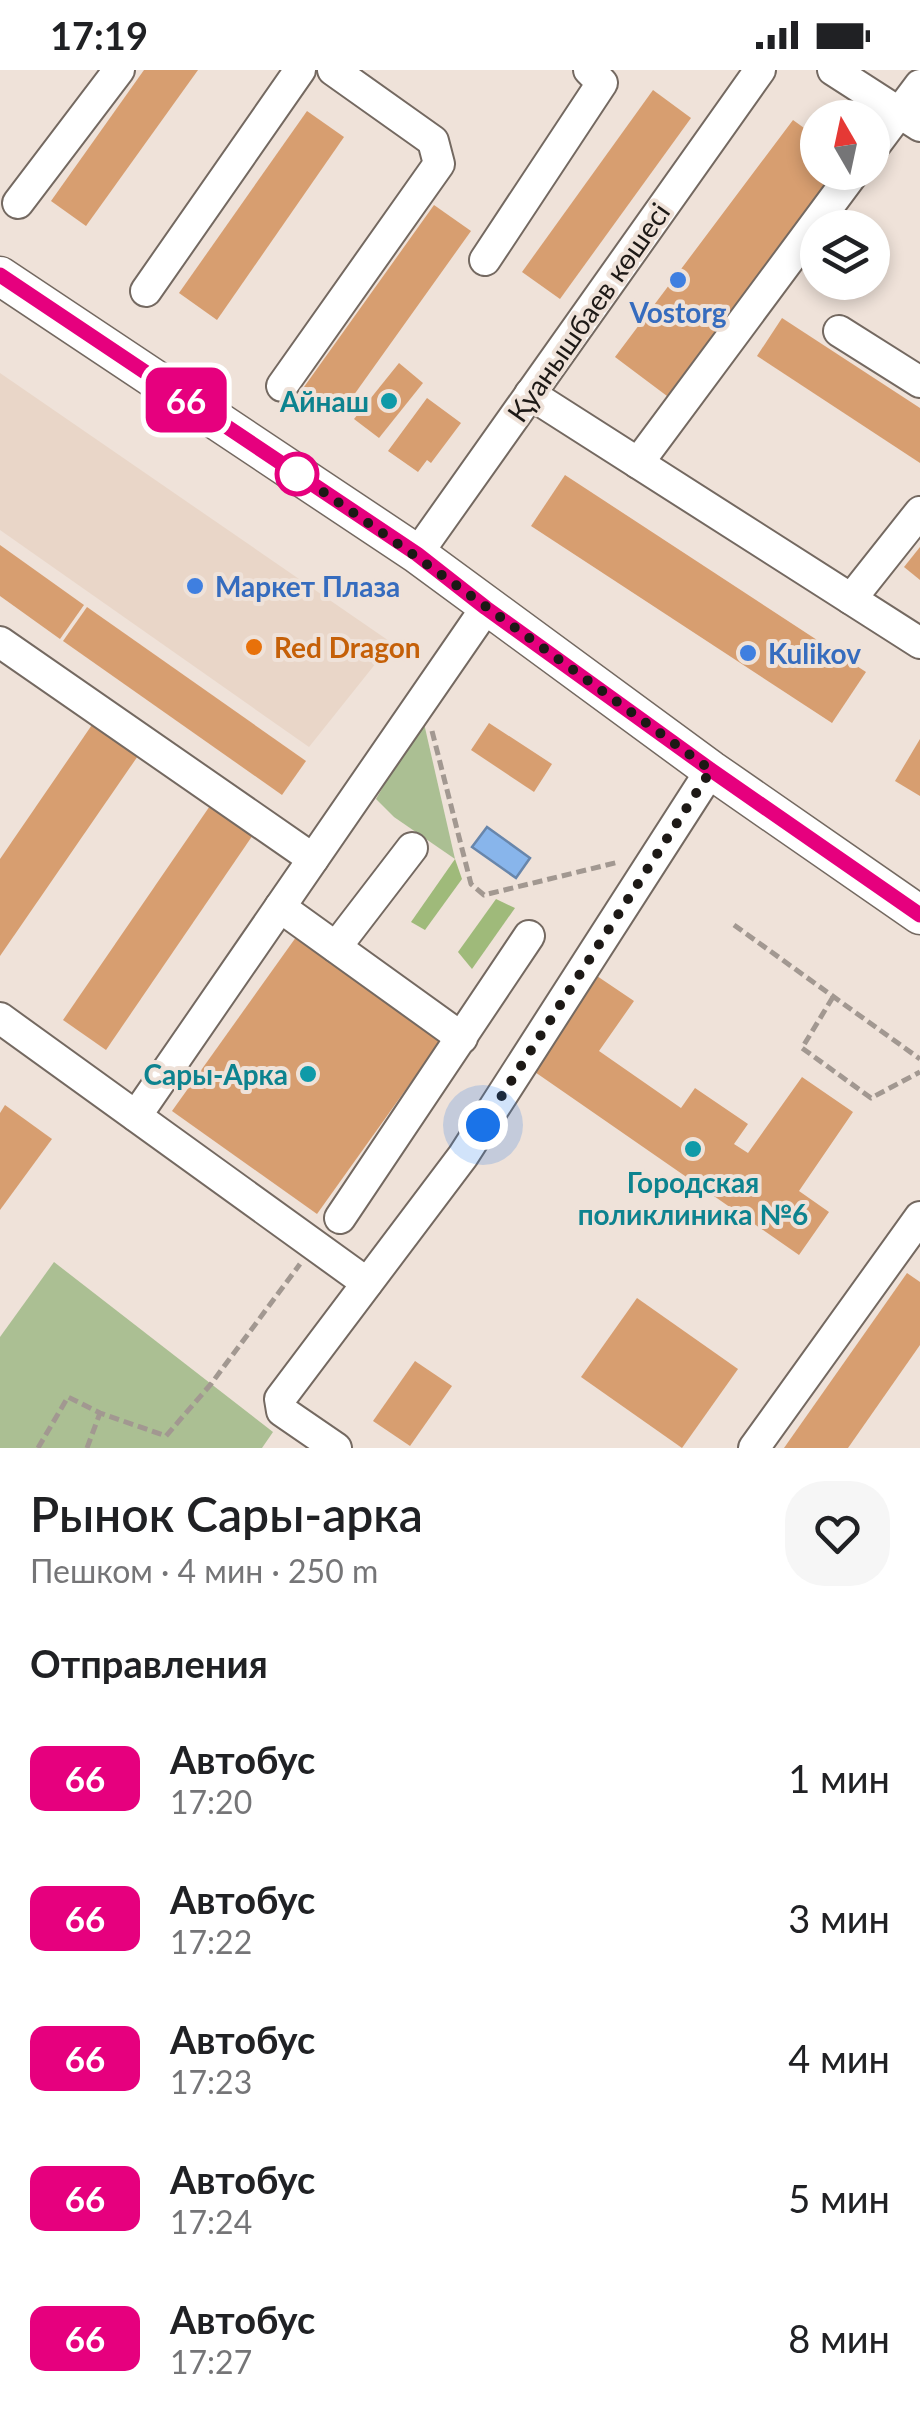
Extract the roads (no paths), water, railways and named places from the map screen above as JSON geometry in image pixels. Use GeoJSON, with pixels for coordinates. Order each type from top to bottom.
{"type":"FeatureCollection","features":[{"type":"Feature","properties":{"kind":"main road"},"geometry":{"type":"LineString","coordinates":[[0,276],[417,554],[711,770],[920,915]]}},
{"type":"Feature","properties":{"kind":"street"},"geometry":{"type":"LineString","coordinates":[[18,203],[118,70]]}},
{"type":"Feature","properties":{"kind":"street"},"geometry":{"type":"LineString","coordinates":[[146,291],[300,70]]}},
{"type":"Feature","properties":{"kind":"street"},"geometry":{"type":"LineString","coordinates":[[282,386],[439,164],[434,140],[333,70]]}},
{"type":"Feature","properties":{"kind":"street"},"geometry":{"type":"LineString","coordinates":[[485,260],[602,83],[589,70]]}},
{"type":"Feature","properties":{"kind":"street","name":"Қуанышбаев көшесі"},"geometry":{"type":"LineString","coordinates":[[417,554],[760,70]]}},
{"type":"Feature","properties":{"kind":"street"},"geometry":{"type":"LineString","coordinates":[[833,70],[910,120]]}},
{"type":"Feature","properties":{"kind":"street"},"geometry":{"type":"LineString","coordinates":[[890,135],[910,120],[920,85]]}},
{"type":"Feature","properties":{"kind":"street"},"geometry":{"type":"LineString","coordinates":[[638,464],[841,190]]}},
{"type":"Feature","properties":{"kind":"street"},"geometry":{"type":"LineString","coordinates":[[839,331],[920,382]]}},
{"type":"Feature","properties":{"kind":"street"},"geometry":{"type":"LineString","coordinates":[[530,394],[920,643]]}},
{"type":"Feature","properties":{"kind":"street"},"geometry":{"type":"LineString","coordinates":[[850,599],[920,512]]}},
{"type":"Feature","properties":{"kind":"street"},"geometry":{"type":"LineString","coordinates":[[136,1116],[486,608]]}},
{"type":"Feature","properties":{"kind":"street"},"geometry":{"type":"LineString","coordinates":[[0,642],[313,859]]}},
{"type":"Feature","properties":{"kind":"street"},"geometry":{"type":"LineString","coordinates":[[336,1448],[278,1405],[463,1156],[711,770]]}},
{"type":"Feature","properties":{"kind":"street"},"geometry":{"type":"LineString","coordinates":[[336,947],[412,848]]}},
{"type":"Feature","properties":{"kind":"street"},"geometry":{"type":"LineString","coordinates":[[280,907],[462,1038]]}},
{"type":"Feature","properties":{"kind":"street"},"geometry":{"type":"LineString","coordinates":[[340,1218],[529,936]]}},
{"type":"Feature","properties":{"kind":"street"},"geometry":{"type":"LineString","coordinates":[[0,1018],[367,1283]]}},
{"type":"Feature","properties":{"kind":"street"},"geometry":{"type":"LineString","coordinates":[[754,1448],[920,1217]]}},
{"type":"Feature","properties":{"kind":"water"},"geometry":{"type":"Polygon","coordinates":[[[487,827],[530,858],[516,878],[472,847],[487,827]]]}},
{"type":"Feature","properties":{"kind":"place","name":"Vostorg"},"geometry":{"type":"Point","coordinates":[678,280]}},
{"type":"Feature","properties":{"kind":"place","name":"Айнаш"},"geometry":{"type":"Point","coordinates":[389,401]}},
{"type":"Feature","properties":{"kind":"place","name":"Маркет Плаза"},"geometry":{"type":"Point","coordinates":[195,586]}},
{"type":"Feature","properties":{"kind":"place","name":"Red Dragon"},"geometry":{"type":"Point","coordinates":[254,647]}},
{"type":"Feature","properties":{"kind":"place","name":"Kulikov"},"geometry":{"type":"Point","coordinates":[748,653]}},
{"type":"Feature","properties":{"kind":"place","name":"Сары-Арка"},"geometry":{"type":"Point","coordinates":[308,1074]}},
{"type":"Feature","properties":{"kind":"place","name":"Городская поликлиника №6"},"geometry":{"type":"Point","coordinates":[693,1149]}}]}
